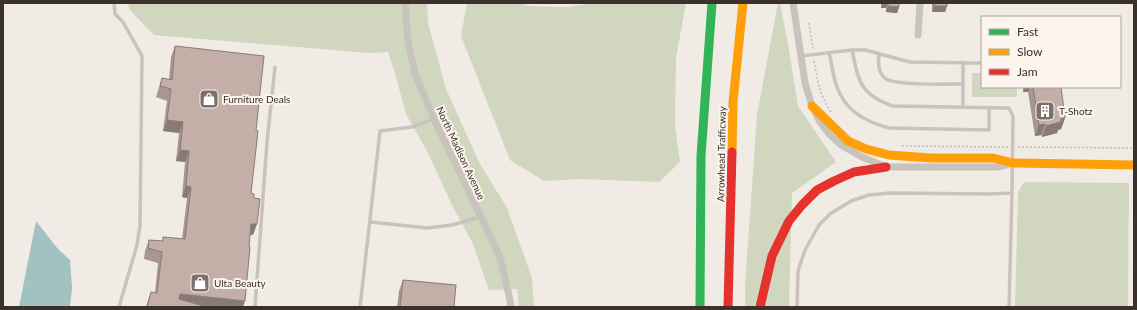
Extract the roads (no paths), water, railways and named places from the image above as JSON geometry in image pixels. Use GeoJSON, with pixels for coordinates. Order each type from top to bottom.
{"type":"FeatureCollection","features":[{"type":"Feature","properties":{"kind":"main road","name":"Arrowhead Trafficway"},"geometry":{"type":"LineString","coordinates":[[700,304],[701,156],[712,3]]}},
{"type":"Feature","properties":{"kind":"main road","name":"Arrowhead Trafficway"},"geometry":{"type":"LineString","coordinates":[[728,307],[733,102],[743,3]]}},
{"type":"Feature","properties":{"kind":"main road"},"geometry":{"type":"LineString","coordinates":[[812,106],[848,141],[866,149],[889,155],[931,158],[993,158],[1013,163],[1134,165]]}},
{"type":"Feature","properties":{"kind":"main road"},"geometry":{"type":"LineString","coordinates":[[760,307],[772,256],[790,221],[802,205],[817,190],[834,181],[854,172],[886,167]]}},
{"type":"Feature","properties":{"kind":"street","name":"North Madison Avenue"},"geometry":{"type":"LineString","coordinates":[[405,3],[408,41],[415,74],[434,119],[500,257],[511,307]]}},
{"type":"Feature","properties":{"kind":"street"},"geometry":{"type":"LineString","coordinates":[[793,3],[805,83],[812,106],[820,122],[829,134],[841,145],[862,157],[886,167],[1000,167],[1013,163]]}},
{"type":"Feature","properties":{"kind":"street"},"geometry":{"type":"LineString","coordinates":[[918,35],[920,3]]}},
{"type":"Feature","properties":{"kind":"lane"},"geometry":{"type":"LineString","coordinates":[[114,3],[115,14],[123,22],[142,56],[140,226],[137,245],[119,307]]}},
{"type":"Feature","properties":{"kind":"lane"},"geometry":{"type":"LineString","coordinates":[[801,56],[852,50],[865,50],[910,62],[981,62]]}},
{"type":"Feature","properties":{"kind":"lane"},"geometry":{"type":"LineString","coordinates":[[852,50],[861,85],[869,95],[879,102],[892,106],[1009,108],[1013,116],[1009,307]]}},
{"type":"Feature","properties":{"kind":"lane"},"geometry":{"type":"LineString","coordinates":[[829,53],[836,87],[846,104],[858,116],[878,125],[889,128],[989,130],[989,108]]}},
{"type":"Feature","properties":{"kind":"lane"},"geometry":{"type":"LineString","coordinates":[[879,54],[879,70],[885,79],[899,83],[963,84]]}},
{"type":"Feature","properties":{"kind":"lane"},"geometry":{"type":"LineString","coordinates":[[963,62],[963,107]]}},
{"type":"Feature","properties":{"kind":"lane"},"geometry":{"type":"LineString","coordinates":[[255,307],[267,142],[275,67]]}},
{"type":"Feature","properties":{"kind":"lane"},"geometry":{"type":"LineString","coordinates":[[360,307],[371,222],[380,131],[412,127],[434,119]]}},
{"type":"Feature","properties":{"kind":"lane"},"geometry":{"type":"LineString","coordinates":[[798,307],[798,271],[805,250],[819,225],[830,214],[851,201],[869,195],[890,193],[1012,193]]}},
{"type":"Feature","properties":{"kind":"lane"},"geometry":{"type":"LineString","coordinates":[[371,222],[427,228],[452,225],[480,217]]}},
{"type":"Feature","properties":{"kind":"water"},"geometry":{"type":"Polygon","coordinates":[[[36,221],[58,249],[70,260],[72,288],[70,307],[19,307],[36,221]]]}},
{"type":"Feature","properties":{"kind":"place","name":"Furniture Deals"},"geometry":{"type":"Point","coordinates":[209,99]}},
{"type":"Feature","properties":{"kind":"place","name":"T-Shotz"},"geometry":{"type":"Point","coordinates":[1045,111]}},
{"type":"Feature","properties":{"kind":"place","name":"Ulta Beauty"},"geometry":{"type":"Point","coordinates":[200,283]}}]}
